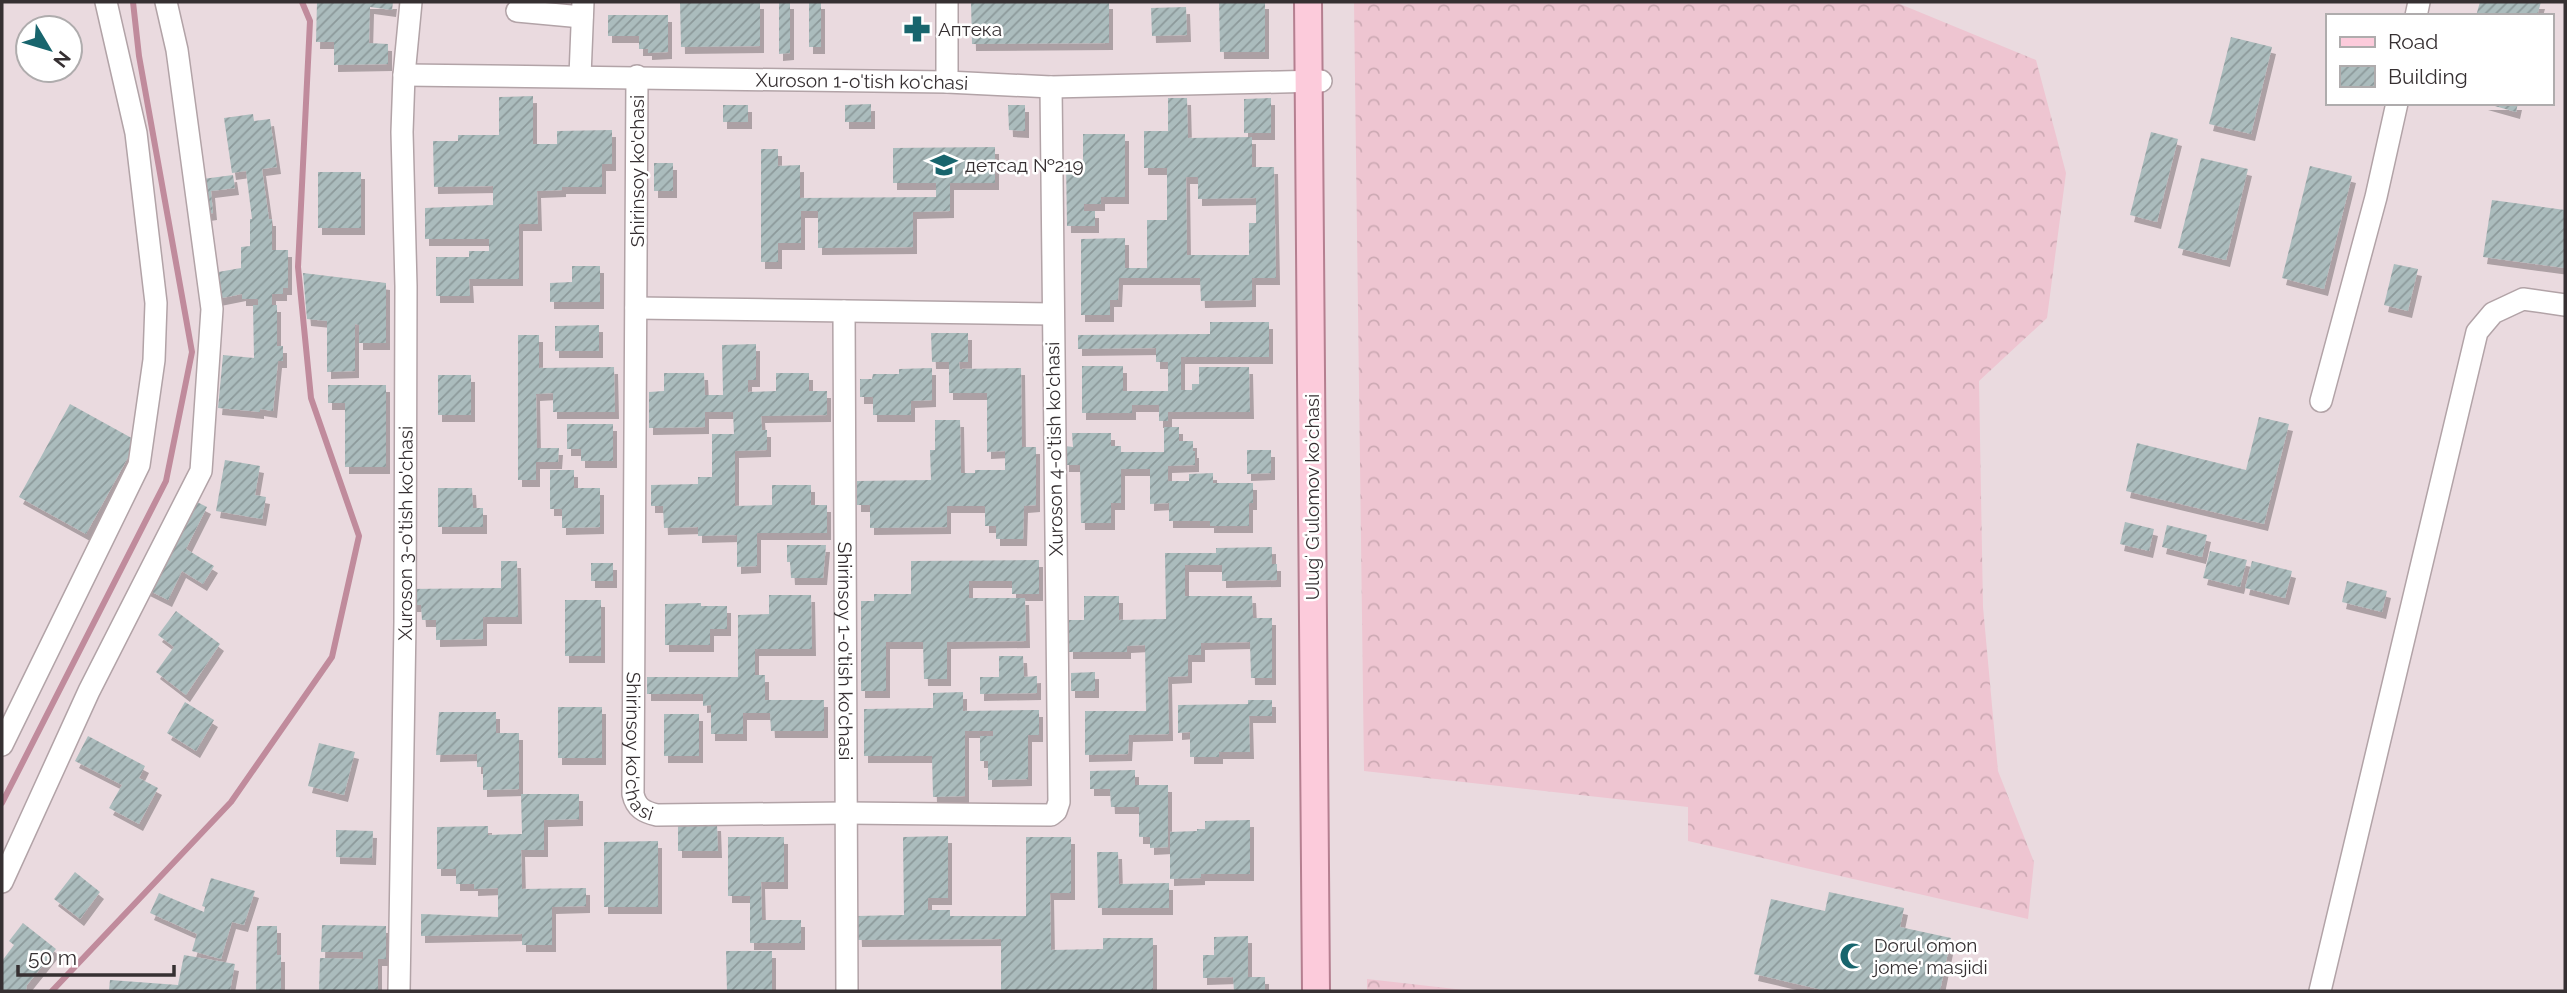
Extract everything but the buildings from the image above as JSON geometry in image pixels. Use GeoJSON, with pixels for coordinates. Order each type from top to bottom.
{"type":"FeatureCollection","features":[{"type":"Feature","properties":{"kind":"main road","name":"Ulugʻ Gʻulomov koʻchasi"},"geometry":{"type":"LineString","coordinates":[[1308,2],[1315,81],[1326,991]]}},
{"type":"Feature","properties":{"kind":"main road","name":"Ulugʻ Gʻulomov koʻchasi"},"geometry":{"type":"LineString","coordinates":[[1316,991],[1315,81],[1321,2]]}},
{"type":"Feature","properties":{"kind":"street"},"geometry":{"type":"LineString","coordinates":[[2,745],[139,465],[145,426],[154,360],[156,303],[136,133],[106,2]]}},
{"type":"Feature","properties":{"kind":"street"},"geometry":{"type":"LineString","coordinates":[[2,882],[89,691],[201,471],[212,309],[177,50],[166,2]]}},
{"type":"Feature","properties":{"kind":"street","name":"Xuroson 3-o'tish ko'chasi"},"geometry":{"type":"LineString","coordinates":[[399,991],[405,622],[406,286],[402,132],[411,2]]}},
{"type":"Feature","properties":{"kind":"street"},"geometry":{"type":"LineString","coordinates":[[947,2],[947,82]]}},
{"type":"Feature","properties":{"kind":"street"},"geometry":{"type":"LineString","coordinates":[[517,11],[583,9],[580,76]]}},
{"type":"Feature","properties":{"kind":"street","name":"Хuroson 1-o'tish ko'chasi"},"geometry":{"type":"LineString","coordinates":[[404,75],[637,76],[947,82],[1051,87],[1315,81]]}},
{"type":"Feature","properties":{"kind":"street","name":"Shirinsoy ko'chasi"},"geometry":{"type":"LineString","coordinates":[[637,76],[635,802],[640,809],[657,815],[1051,815],[1056,811]]}},
{"type":"Feature","properties":{"kind":"street","name":"Xuroson 4-o'tish ko'chasi"},"geometry":{"type":"LineString","coordinates":[[1051,87],[1059,802],[1056,811]]}},
{"type":"Feature","properties":{"kind":"street"},"geometry":{"type":"LineString","coordinates":[[2321,401],[2376,197],[2397,105]]}},
{"type":"Feature","properties":{"kind":"street"},"geometry":{"type":"LineString","coordinates":[[2320,991],[2477,332],[2493,313],[2523,299],[2565,305]]}},
{"type":"Feature","properties":{"kind":"street"},"geometry":{"type":"LineString","coordinates":[[636,308],[1052,314]]}},
{"type":"Feature","properties":{"kind":"street","name":"Shirinsoy 1-o'tish ko'chasi"},"geometry":{"type":"LineString","coordinates":[[844,312],[847,991]]}},
{"type":"Feature","properties":{"kind":"green space"},"geometry":{"type":"Polygon","coordinates":[[[1354,2],[1895,2],[2036,60],[2066,173],[2047,318],[1979,381],[1983,607],[1998,771],[2034,862],[2028,919],[1688,841],[1688,807],[1364,771],[1354,2]]]}},
{"type":"Feature","properties":{"kind":"green space"},"geometry":{"type":"Polygon","coordinates":[[[1367,979],[1473,991],[1367,991],[1367,979]]]}},
{"type":"Feature","properties":{"kind":"waterway"},"geometry":{"type":"LineString","coordinates":[[2,803],[166,481],[192,352],[139,56],[133,2]]}},
{"type":"Feature","properties":{"kind":"waterway"},"geometry":{"type":"LineString","coordinates":[[52,991],[231,802],[332,657],[359,536],[311,398],[298,267],[310,21],[302,2]]}},
{"type":"Feature","properties":{"kind":"place","name":"Аптека"},"geometry":{"type":"Point","coordinates":[917,29]}},
{"type":"Feature","properties":{"kind":"place","name":"детсад №219"},"geometry":{"type":"Point","coordinates":[944,165]}},
{"type":"Feature","properties":{"kind":"place","name":"Dorul omon jome' masjidi"},"geometry":{"type":"Point","coordinates":[1853,956]}}]}
